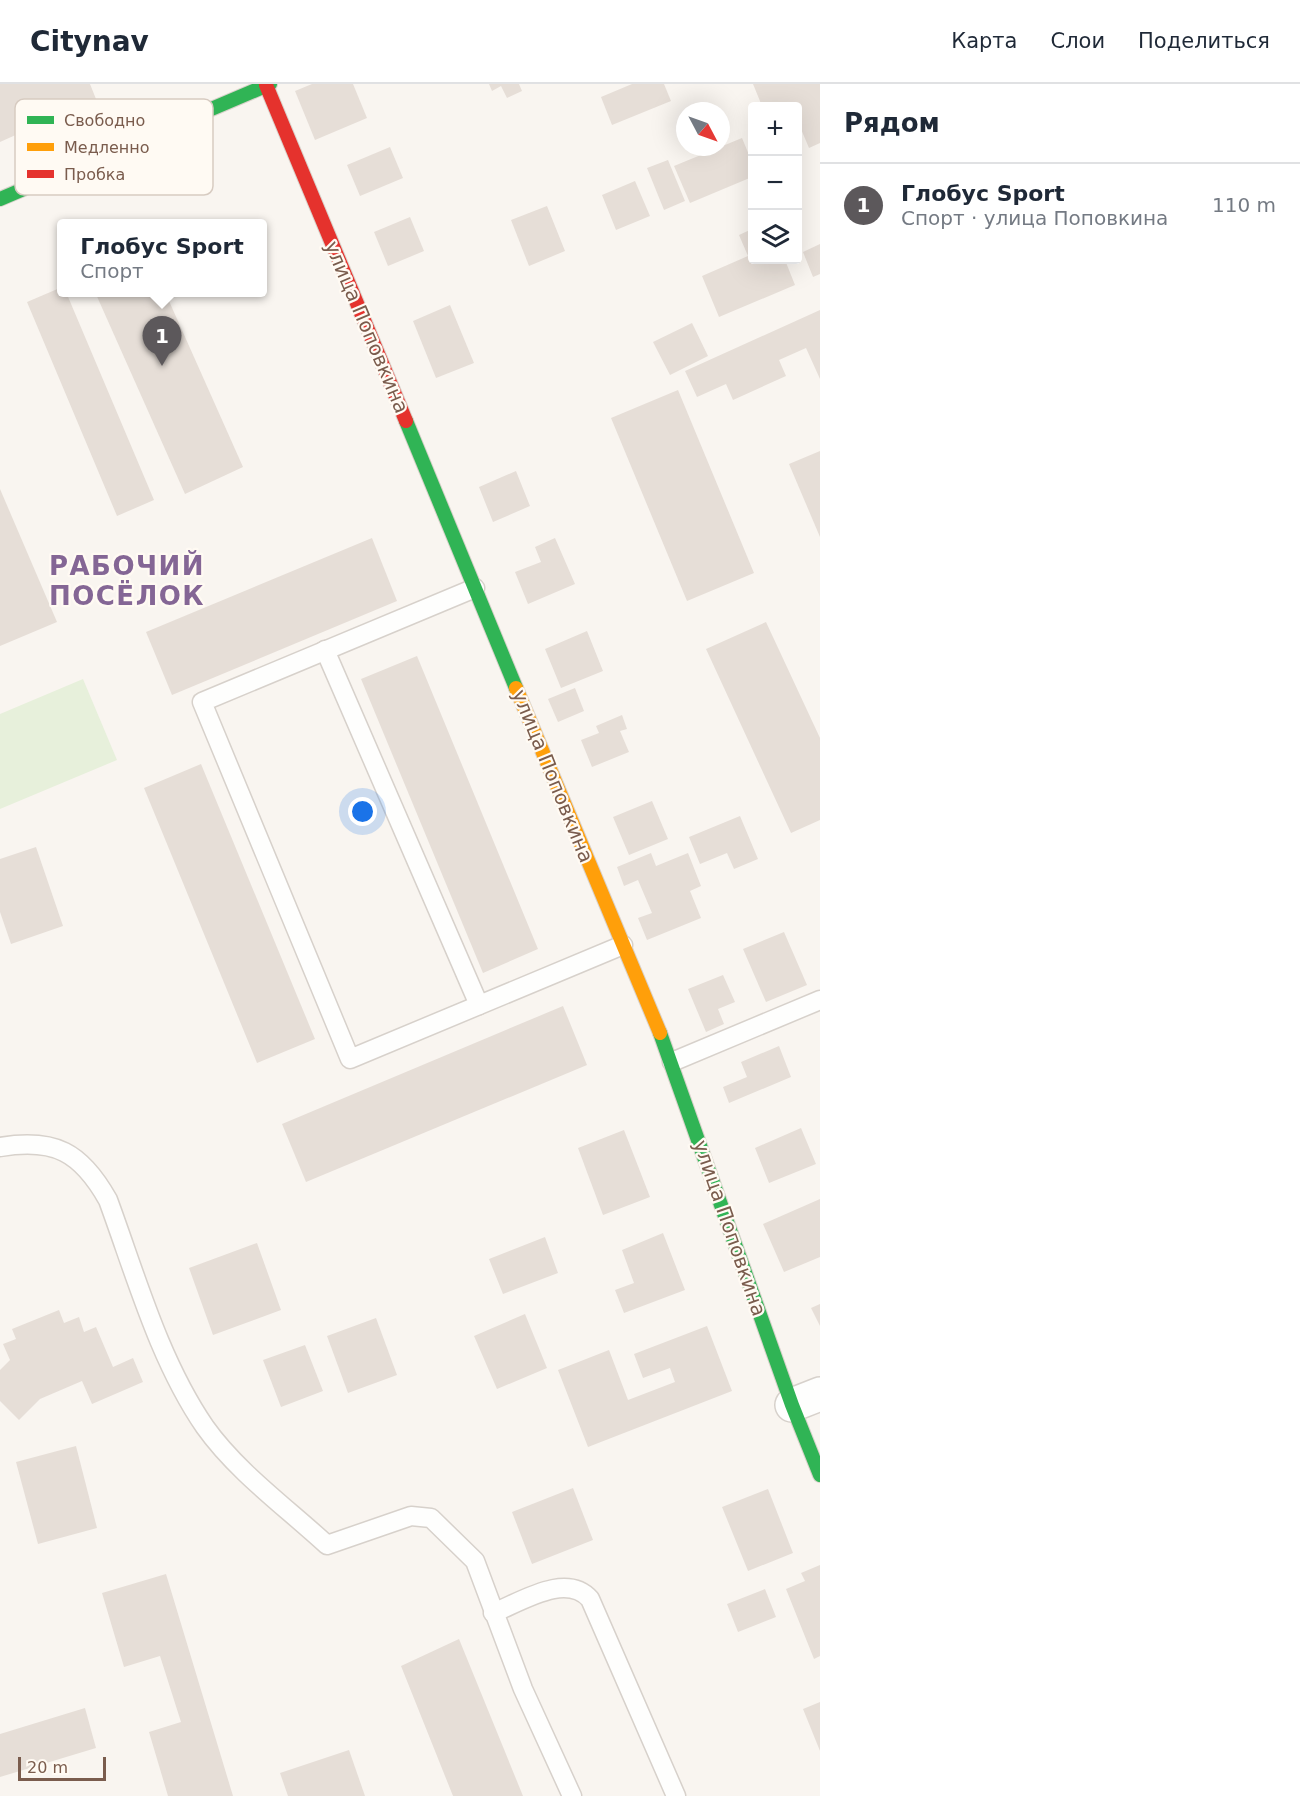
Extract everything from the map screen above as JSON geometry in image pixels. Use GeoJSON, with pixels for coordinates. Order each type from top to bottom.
{"type":"FeatureCollection","features":[{"type":"Feature","properties":{"kind":"street"},"geometry":{"type":"LineString","coordinates":[[213,107],[267,84]]}},
{"type":"Feature","properties":{"kind":"street","name":"улица Поповкина"},"geometry":{"type":"LineString","coordinates":[[267,84],[672,1062],[806,1399],[820,1475]]}},
{"type":"Feature","properties":{"kind":"street"},"geometry":{"type":"LineString","coordinates":[[0,199],[15,193]]}},
{"type":"Feature","properties":{"kind":"lane"},"geometry":{"type":"LineString","coordinates":[[475,588],[202,702],[350,1059],[623,945]]}},
{"type":"Feature","properties":{"kind":"lane"},"geometry":{"type":"LineString","coordinates":[[325,650],[479,1005]]}},
{"type":"Feature","properties":{"kind":"lane"},"geometry":{"type":"LineString","coordinates":[[672,1062],[820,1000]]}},
{"type":"Feature","properties":{"kind":"lane"},"geometry":{"type":"LineString","coordinates":[[0,1147],[47,1145],[67,1151],[95,1178],[108,1200],[172,1371],[206,1428],[242,1467],[327,1545],[411,1516],[431,1518],[475,1561],[523,1689],[572,1796]]}},
{"type":"Feature","properties":{"kind":"lane"},"geometry":{"type":"LineString","coordinates":[[494,1613],[559,1588],[573,1587],[582,1590],[590,1599],[676,1796]]}},
{"type":"Feature","properties":{"kind":"green space"},"geometry":{"type":"Polygon","coordinates":[[[83,679],[117,760],[0,809],[0,714],[83,679]]]}},
{"type":"Feature","properties":{"kind":"building"},"geometry":{"type":"Polygon","coordinates":[[[0,84],[90,84],[96,99],[15,99],[15,135],[0,142],[0,84]]]}},
{"type":"Feature","properties":{"kind":"building"},"geometry":{"type":"Polygon","coordinates":[[[312,84],[353,84],[367,118],[315,140],[295,91],[312,84]]]}},
{"type":"Feature","properties":{"kind":"building"},"geometry":{"type":"Polygon","coordinates":[[[489,84],[519,84],[522,91],[507,98],[501,86],[492,91],[489,84]]]}},
{"type":"Feature","properties":{"kind":"building"},"geometry":{"type":"Polygon","coordinates":[[[632,84],[664,84],[671,101],[612,125],[601,97],[632,84]]]}},
{"type":"Feature","properties":{"kind":"building"},"geometry":{"type":"Polygon","coordinates":[[[753,84],[820,84],[820,143],[809,148],[802,131],[802,102],[760,102],[753,84]]]}},
{"type":"Feature","properties":{"kind":"building"},"geometry":{"type":"Polygon","coordinates":[[[742,138],[748,152],[748,179],[690,203],[674,166],[698,156],[730,156],[730,143],[742,138]]]}},
{"type":"Feature","properties":{"kind":"building"},"geometry":{"type":"Polygon","coordinates":[[[390,147],[403,178],[360,196],[347,165],[390,147]]]}},
{"type":"Feature","properties":{"kind":"building"},"geometry":{"type":"Polygon","coordinates":[[[668,160],[685,201],[664,210],[647,168],[668,160]]]}},
{"type":"Feature","properties":{"kind":"building"},"geometry":{"type":"Polygon","coordinates":[[[635,181],[650,216],[616,230],[602,195],[635,181]]]}},
{"type":"Feature","properties":{"kind":"building"},"geometry":{"type":"Polygon","coordinates":[[[547,206],[565,251],[529,266],[511,220],[547,206]]]}},
{"type":"Feature","properties":{"kind":"building"},"geometry":{"type":"Polygon","coordinates":[[[410,217],[424,251],[388,266],[374,232],[410,217]]]}},
{"type":"Feature","properties":{"kind":"building"},"geometry":{"type":"Polygon","coordinates":[[[748,231],[748,256],[739,235],[748,231]]]}},
{"type":"Feature","properties":{"kind":"building"},"geometry":{"type":"Polygon","coordinates":[[[820,244],[820,274],[813,277],[803,252],[820,244]]]}},
{"type":"Feature","properties":{"kind":"building"},"geometry":{"type":"Polygon","coordinates":[[[748,256],[748,264],[787,264],[795,285],[719,317],[702,276],[748,256]]]}},
{"type":"Feature","properties":{"kind":"building"},"geometry":{"type":"Polygon","coordinates":[[[57,289],[57,297],[68,297],[154,500],[117,516],[27,302],[57,289]]]}},
{"type":"Feature","properties":{"kind":"building"},"geometry":{"type":"Polygon","coordinates":[[[97,297],[167,297],[243,467],[185,494],[97,297]]]}},
{"type":"Feature","properties":{"kind":"building"},"geometry":{"type":"Polygon","coordinates":[[[450,305],[474,363],[436,378],[413,321],[450,305]]]}},
{"type":"Feature","properties":{"kind":"building"},"geometry":{"type":"Polygon","coordinates":[[[820,310],[820,379],[806,348],[779,360],[786,376],[733,400],[726,384],[697,397],[685,371],[820,310]]]}},
{"type":"Feature","properties":{"kind":"building"},"geometry":{"type":"Polygon","coordinates":[[[692,323],[708,356],[670,375],[653,342],[692,323]]]}},
{"type":"Feature","properties":{"kind":"building"},"geometry":{"type":"Polygon","coordinates":[[[678,390],[754,573],[687,601],[611,418],[678,390]]]}},
{"type":"Feature","properties":{"kind":"building"},"geometry":{"type":"Polygon","coordinates":[[[820,451],[820,537],[789,464],[820,451]]]}},
{"type":"Feature","properties":{"kind":"building"},"geometry":{"type":"Polygon","coordinates":[[[516,471],[530,506],[493,522],[479,487],[516,471]]]}},
{"type":"Feature","properties":{"kind":"building"},"geometry":{"type":"Polygon","coordinates":[[[0,489],[57,622],[0,646],[0,489]]]}},
{"type":"Feature","properties":{"kind":"building"},"geometry":{"type":"Polygon","coordinates":[[[372,538],[397,601],[172,695],[146,632],[372,538]]]}},
{"type":"Feature","properties":{"kind":"building"},"geometry":{"type":"Polygon","coordinates":[[[555,538],[575,584],[528,604],[515,572],[541,562],[535,547],[555,538]]]}},
{"type":"Feature","properties":{"kind":"building"},"geometry":{"type":"Polygon","coordinates":[[[766,622],[820,738],[820,820],[791,833],[706,649],[766,622]]]}},
{"type":"Feature","properties":{"kind":"building"},"geometry":{"type":"Polygon","coordinates":[[[587,631],[603,671],[561,688],[545,649],[587,631]]]}},
{"type":"Feature","properties":{"kind":"building"},"geometry":{"type":"Polygon","coordinates":[[[417,656],[538,949],[483,973],[361,679],[417,656]]]}},
{"type":"Feature","properties":{"kind":"building"},"geometry":{"type":"Polygon","coordinates":[[[575,688],[584,711],[558,722],[548,699],[575,688]]]}},
{"type":"Feature","properties":{"kind":"building"},"geometry":{"type":"Polygon","coordinates":[[[622,715],[627,729],[620,731],[629,752],[592,767],[581,740],[599,733],[596,726],[622,715]]]}},
{"type":"Feature","properties":{"kind":"building"},"geometry":{"type":"Polygon","coordinates":[[[201,764],[315,1039],[257,1063],[144,788],[201,764]]]}},
{"type":"Feature","properties":{"kind":"building"},"geometry":{"type":"Polygon","coordinates":[[[652,801],[668,839],[629,855],[613,817],[652,801]]]}},
{"type":"Feature","properties":{"kind":"building"},"geometry":{"type":"Polygon","coordinates":[[[740,816],[758,859],[734,869],[727,853],[700,864],[689,837],[740,816]]]}},
{"type":"Feature","properties":{"kind":"building"},"geometry":{"type":"Polygon","coordinates":[[[36,847],[63,926],[11,944],[0,912],[0,859],[36,847]]]}},
{"type":"Feature","properties":{"kind":"building"},"geometry":{"type":"Polygon","coordinates":[[[651,853],[656,866],[688,853],[701,886],[690,891],[701,918],[647,940],[638,918],[652,913],[638,880],[624,886],[617,867],[651,853]]]}},
{"type":"Feature","properties":{"kind":"building"},"geometry":{"type":"Polygon","coordinates":[[[784,932],[807,985],[766,1002],[743,949],[784,932]]]}},
{"type":"Feature","properties":{"kind":"building"},"geometry":{"type":"Polygon","coordinates":[[[723,975],[735,1002],[718,1009],[724,1024],[706,1032],[688,989],[723,975]]]}},
{"type":"Feature","properties":{"kind":"building"},"geometry":{"type":"Polygon","coordinates":[[[563,1006],[587,1065],[306,1182],[282,1124],[563,1006]]]}},
{"type":"Feature","properties":{"kind":"building"},"geometry":{"type":"Polygon","coordinates":[[[779,1046],[791,1077],[729,1103],[723,1087],[747,1077],[741,1062],[779,1046]]]}},
{"type":"Feature","properties":{"kind":"building"},"geometry":{"type":"Polygon","coordinates":[[[801,1128],[816,1164],[769,1183],[755,1148],[801,1128]]]}},
{"type":"Feature","properties":{"kind":"building"},"geometry":{"type":"Polygon","coordinates":[[[624,1130],[650,1197],[603,1215],[578,1148],[624,1130]]]}},
{"type":"Feature","properties":{"kind":"building"},"geometry":{"type":"Polygon","coordinates":[[[820,1199],[820,1257],[784,1272],[763,1224],[820,1199]]]}},
{"type":"Feature","properties":{"kind":"building"},"geometry":{"type":"Polygon","coordinates":[[[663,1233],[685,1290],[624,1313],[615,1290],[634,1283],[622,1250],[663,1233]]]}},
{"type":"Feature","properties":{"kind":"building"},"geometry":{"type":"Polygon","coordinates":[[[545,1237],[558,1273],[503,1294],[489,1259],[545,1237]]]}},
{"type":"Feature","properties":{"kind":"building"},"geometry":{"type":"Polygon","coordinates":[[[257,1243],[281,1310],[213,1335],[189,1268],[257,1243]]]}},
{"type":"Feature","properties":{"kind":"building"},"geometry":{"type":"Polygon","coordinates":[[[820,1304],[820,1326],[811,1308],[820,1304]]]}},
{"type":"Feature","properties":{"kind":"building"},"geometry":{"type":"Polygon","coordinates":[[[59,1310],[64,1323],[79,1317],[84,1332],[96,1327],[113,1367],[133,1358],[143,1382],[92,1404],[82,1381],[40,1399],[19,1420],[0,1401],[0,1370],[10,1360],[3,1344],[16,1339],[12,1329],[59,1310]]]}},
{"type":"Feature","properties":{"kind":"building"},"geometry":{"type":"Polygon","coordinates":[[[525,1314],[547,1368],[497,1389],[474,1336],[525,1314]]]}},
{"type":"Feature","properties":{"kind":"building"},"geometry":{"type":"Polygon","coordinates":[[[376,1318],[397,1375],[348,1393],[327,1336],[376,1318]]]}},
{"type":"Feature","properties":{"kind":"building"},"geometry":{"type":"Polygon","coordinates":[[[707,1326],[732,1391],[588,1447],[558,1370],[609,1350],[628,1400],[675,1382],[670,1368],[643,1378],[634,1354],[707,1326]]]}},
{"type":"Feature","properties":{"kind":"building"},"geometry":{"type":"Polygon","coordinates":[[[305,1345],[323,1391],[281,1407],[263,1360],[305,1345]]]}},
{"type":"Feature","properties":{"kind":"building"},"geometry":{"type":"Polygon","coordinates":[[[76,1446],[97,1528],[38,1544],[16,1462],[76,1446]]]}},
{"type":"Feature","properties":{"kind":"building"},"geometry":{"type":"Polygon","coordinates":[[[573,1488],[593,1540],[532,1564],[512,1512],[573,1488]]]}},
{"type":"Feature","properties":{"kind":"building"},"geometry":{"type":"Polygon","coordinates":[[[768,1489],[793,1553],[748,1571],[722,1507],[768,1489]]]}},
{"type":"Feature","properties":{"kind":"building"},"geometry":{"type":"Polygon","coordinates":[[[820,1565],[820,1656],[814,1659],[786,1589],[805,1581],[801,1573],[820,1565]]]}},
{"type":"Feature","properties":{"kind":"building"},"geometry":{"type":"Polygon","coordinates":[[[166,1574],[233,1796],[168,1796],[149,1732],[181,1722],[160,1656],[124,1667],[102,1593],[166,1574]]]}},
{"type":"Feature","properties":{"kind":"building"},"geometry":{"type":"Polygon","coordinates":[[[765,1589],[776,1617],[738,1632],[727,1604],[765,1589]]]}},
{"type":"Feature","properties":{"kind":"building"},"geometry":{"type":"Polygon","coordinates":[[[459,1639],[523,1796],[453,1796],[401,1666],[459,1639]]]}},
{"type":"Feature","properties":{"kind":"building"},"geometry":{"type":"Polygon","coordinates":[[[820,1702],[820,1751],[803,1709],[820,1702]]]}},
{"type":"Feature","properties":{"kind":"building"},"geometry":{"type":"Polygon","coordinates":[[[85,1708],[96,1748],[0,1777],[0,1734],[85,1708]]]}},
{"type":"Feature","properties":{"kind":"building"},"geometry":{"type":"Polygon","coordinates":[[[349,1750],[365,1796],[288,1796],[280,1773],[349,1750]]]}},
{"type":"Feature","properties":{"kind":"traffic: fast"},"geometry":{"type":"LineString","coordinates":[[213,108],[270,84]]}},
{"type":"Feature","properties":{"kind":"traffic: fast"},"geometry":{"type":"LineString","coordinates":[[0,199],[15,193]]}},
{"type":"Feature","properties":{"kind":"traffic: fast"},"geometry":{"type":"LineString","coordinates":[[406,421],[516,688]]}},
{"type":"Feature","properties":{"kind":"traffic: fast"},"geometry":{"type":"LineString","coordinates":[[660,1033],[792,1405],[820,1475]]}},
{"type":"Feature","properties":{"kind":"traffic: slow"},"geometry":{"type":"LineString","coordinates":[[516,688],[660,1033]]}},
{"type":"Feature","properties":{"kind":"traffic: jam"},"geometry":{"type":"LineString","coordinates":[[266,85],[406,421]]}},
{"type":"Feature","properties":{"kind":"place","name":"Глобус Sport"},"geometry":{"type":"Point","coordinates":[162,366]}},
{"type":"Feature","properties":{"kind":"district","name":"РАБОЧИЙ ПОСЁЛОК"},"geometry":{"type":"Point","coordinates":[127,581]}}]}
